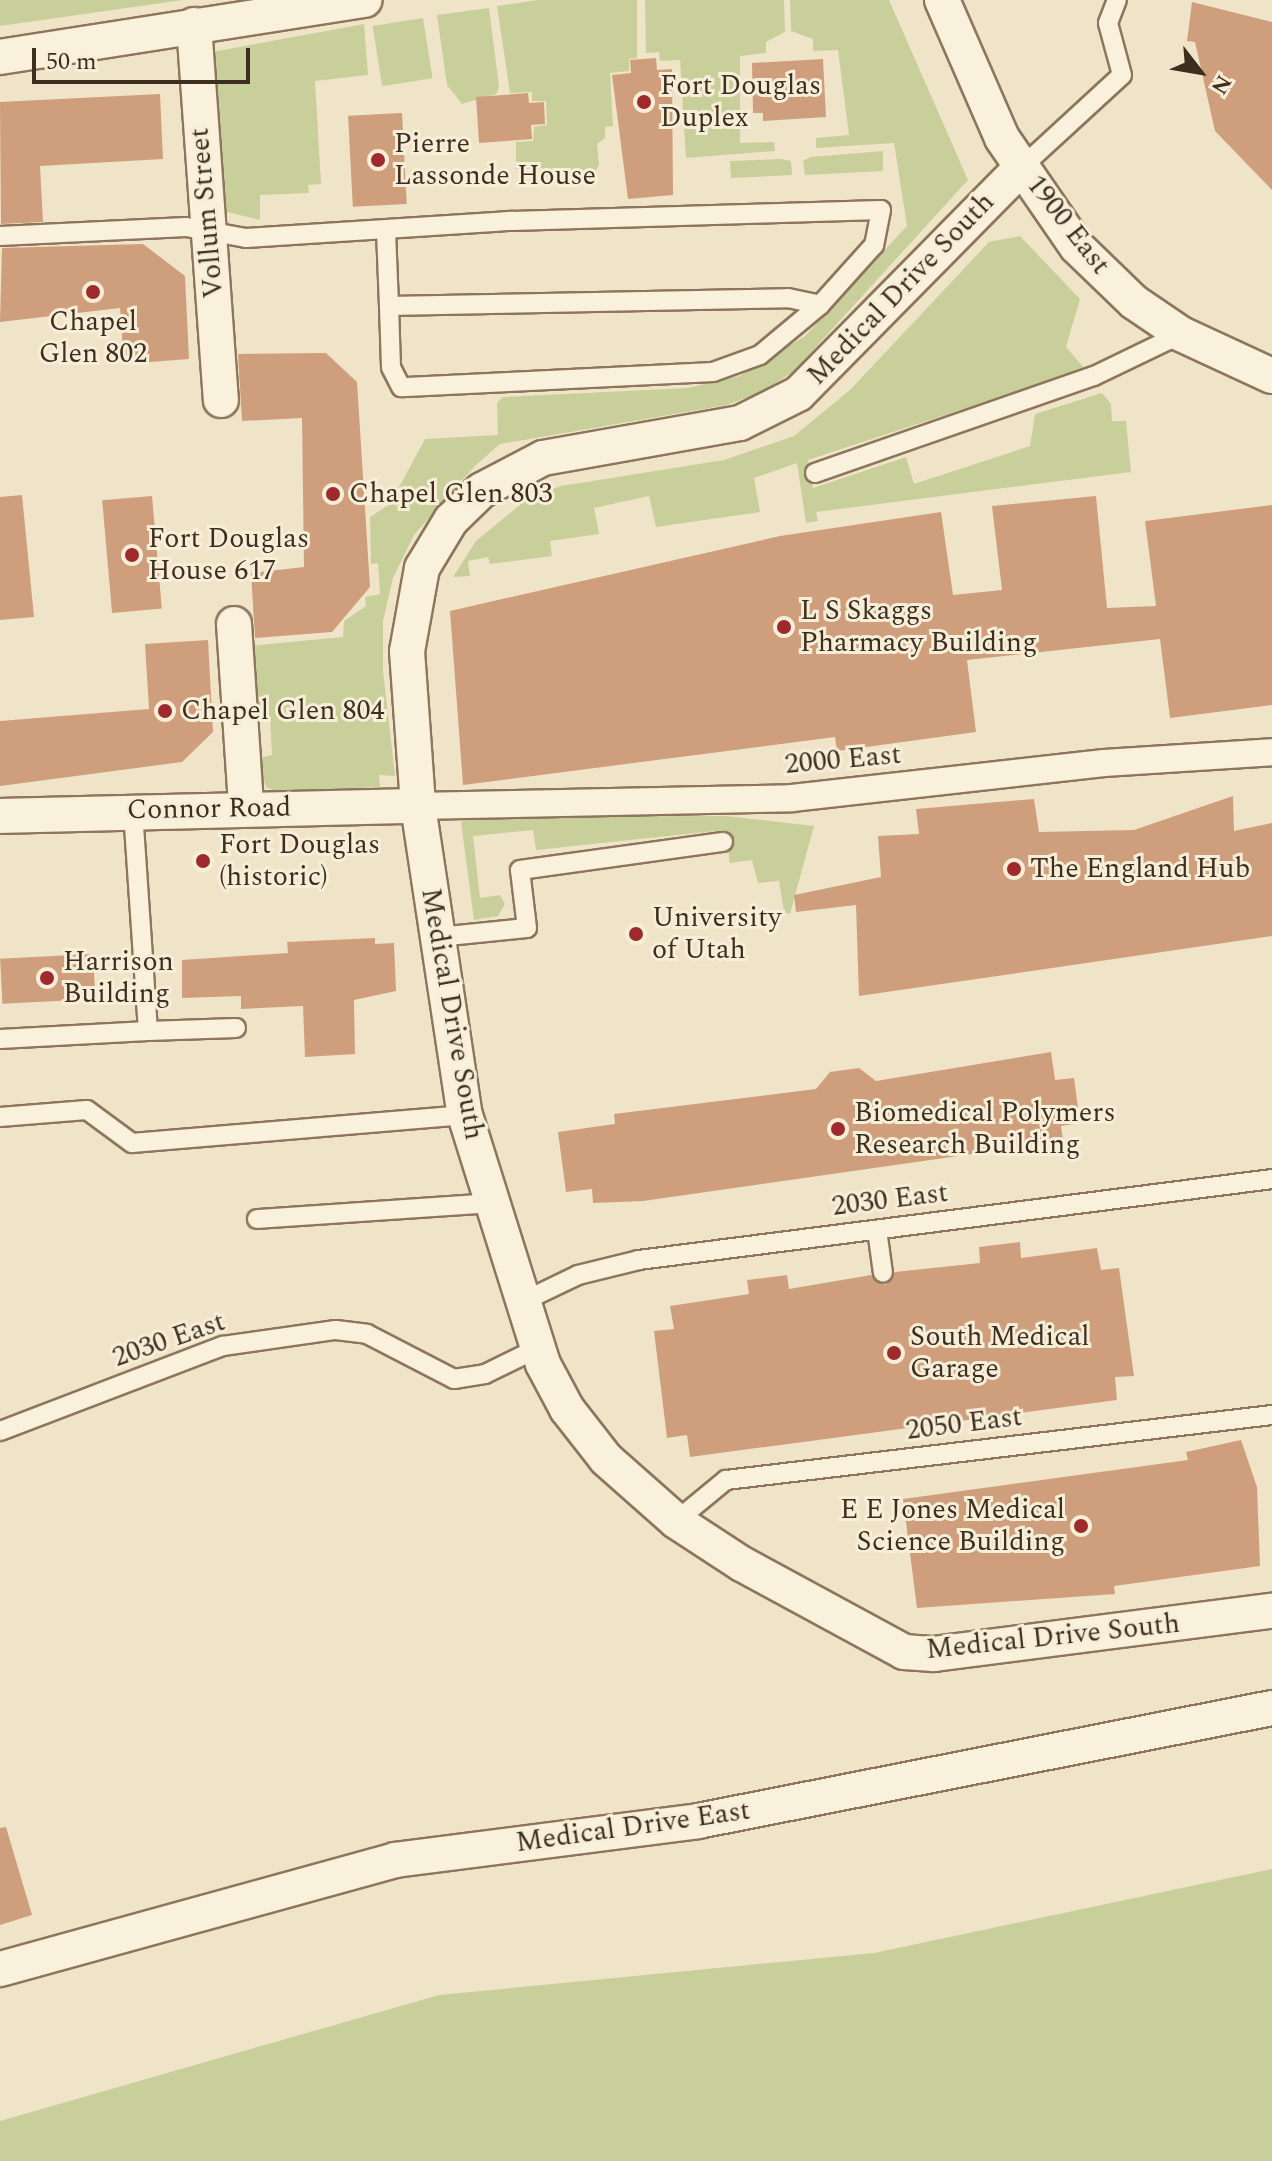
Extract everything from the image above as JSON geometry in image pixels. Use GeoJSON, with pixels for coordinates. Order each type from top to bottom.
{"type":"FeatureCollection","features":[{"type":"Feature","properties":{"kind":"street"},"geometry":{"type":"LineString","coordinates":[[0,57],[322,3],[365,0]]}},
{"type":"Feature","properties":{"kind":"street","name":"1900 East"},"geometry":{"type":"LineString","coordinates":[[942,0],[1002,138],[1077,247],[1126,295],[1181,334],[1272,376]]}},
{"type":"Feature","properties":{"kind":"street"},"geometry":{"type":"LineString","coordinates":[[959,42],[965,0]]}},
{"type":"Feature","properties":{"kind":"street","name":"Vollum Street"},"geometry":{"type":"LineString","coordinates":[[194,25],[221,400]]}},
{"type":"Feature","properties":{"kind":"street","name":"Medical Drive South"},"geometry":{"type":"LineString","coordinates":[[1023,166],[798,394],[740,423],[543,458],[482,490],[451,520],[422,568],[408,638],[418,806],[465,1115],[522,1302],[538,1348],[567,1409],[606,1459],[676,1521],[882,1645],[904,1652],[934,1654],[1272,1611]]}},
{"type":"Feature","properties":{"kind":"street"},"geometry":{"type":"LineString","coordinates":[[234,624],[246,807]]}},
{"type":"Feature","properties":{"kind":"street","name":"2000 East"},"geometry":{"type":"LineString","coordinates":[[418,806],[792,798],[1104,763],[1272,752]]}},
{"type":"Feature","properties":{"kind":"street","name":"Connor Road"},"geometry":{"type":"LineString","coordinates":[[0,816],[246,807],[418,806]]}},
{"type":"Feature","properties":{"kind":"street","name":"Medical Drive East"},"geometry":{"type":"LineString","coordinates":[[0,1969],[395,1860],[698,1821],[1272,1708]]}},
{"type":"Feature","properties":{"kind":"lane"},"geometry":{"type":"LineString","coordinates":[[1023,166],[1122,75],[1108,23],[1117,0]]}},
{"type":"Feature","properties":{"kind":"lane"},"geometry":{"type":"LineString","coordinates":[[0,236],[207,231],[246,238],[386,231],[881,210],[874,245],[820,305],[760,355],[713,372],[401,387],[391,367],[386,231]]}},
{"type":"Feature","properties":{"kind":"lane"},"geometry":{"type":"LineString","coordinates":[[389,306],[788,298],[820,305]]}},
{"type":"Feature","properties":{"kind":"lane"},"geometry":{"type":"LineString","coordinates":[[815,473],[1094,376],[1181,334]]}},
{"type":"Feature","properties":{"kind":"lane"},"geometry":{"type":"LineString","coordinates":[[133,811],[148,1031]]}},
{"type":"Feature","properties":{"kind":"lane"},"geometry":{"type":"LineString","coordinates":[[438,937],[527,928],[520,870],[723,842]]}},
{"type":"Feature","properties":{"kind":"lane"},"geometry":{"type":"LineString","coordinates":[[0,1039],[236,1028]]}},
{"type":"Feature","properties":{"kind":"lane"},"geometry":{"type":"LineString","coordinates":[[0,1117],[87,1110],[132,1143],[465,1115]]}},
{"type":"Feature","properties":{"kind":"lane","name":"2030 East"},"geometry":{"type":"LineString","coordinates":[[522,1302],[578,1275],[639,1260],[1272,1179]]}},
{"type":"Feature","properties":{"kind":"lane"},"geometry":{"type":"LineString","coordinates":[[257,1219],[491,1203]]}},
{"type":"Feature","properties":{"kind":"lane"},"geometry":{"type":"LineString","coordinates":[[877,1230],[883,1273]]}},
{"type":"Feature","properties":{"kind":"lane","name":"2030 East"},"geometry":{"type":"LineString","coordinates":[[0,1431],[223,1346],[336,1330],[367,1334],[454,1379],[485,1374],[538,1348]]}},
{"type":"Feature","properties":{"kind":"lane","name":"2050 East"},"geometry":{"type":"LineString","coordinates":[[676,1521],[726,1480],[1272,1415]]}},
{"type":"Feature","properties":{"kind":"green space"},"geometry":{"type":"Polygon","coordinates":[[[0,0],[183,0],[0,26],[0,0]]]}},
{"type":"Feature","properties":{"kind":"green space"},"geometry":{"type":"Polygon","coordinates":[[[538,0],[637,0],[637,58],[629,59],[629,71],[610,73],[613,126],[605,127],[605,138],[597,144],[599,165],[593,175],[542,178],[543,168],[516,169],[516,142],[533,141],[534,127],[547,125],[546,101],[532,101],[532,92],[510,93],[497,6],[538,0]]]}},
{"type":"Feature","properties":{"kind":"green space"},"geometry":{"type":"Polygon","coordinates":[[[645,0],[784,0],[785,32],[766,42],[766,53],[740,56],[740,143],[774,142],[775,151],[686,158],[680,60],[660,61],[659,52],[646,53],[645,0]]]}},
{"type":"Feature","properties":{"kind":"green space"},"geometry":{"type":"Polygon","coordinates":[[[790,0],[889,0],[968,180],[794,371],[764,391],[727,405],[500,444],[475,466],[414,535],[393,578],[383,621],[383,671],[395,776],[379,775],[380,787],[277,792],[266,787],[258,758],[272,755],[270,717],[254,718],[249,646],[343,637],[344,621],[366,606],[365,597],[380,594],[378,563],[371,564],[370,517],[390,504],[425,439],[498,435],[497,403],[503,397],[687,388],[740,376],[805,336],[907,226],[894,143],[816,148],[816,138],[849,135],[838,50],[813,51],[813,39],[791,31],[790,0]]]}},
{"type":"Feature","properties":{"kind":"green space"},"geometry":{"type":"Polygon","coordinates":[[[489,8],[499,87],[496,94],[462,104],[447,85],[437,15],[489,8]]]}},
{"type":"Feature","properties":{"kind":"green space"},"geometry":{"type":"Polygon","coordinates":[[[423,18],[433,78],[382,86],[373,26],[423,18]]]}},
{"type":"Feature","properties":{"kind":"green space"},"geometry":{"type":"Polygon","coordinates":[[[364,24],[368,75],[315,81],[321,184],[308,185],[309,193],[260,195],[260,220],[227,212],[220,196],[212,52],[364,24]]]}},
{"type":"Feature","properties":{"kind":"green space"},"geometry":{"type":"Polygon","coordinates":[[[883,151],[883,171],[805,175],[803,161],[811,157],[883,151]]]}},
{"type":"Feature","properties":{"kind":"green space"},"geometry":{"type":"Polygon","coordinates":[[[730,161],[791,161],[792,175],[731,178],[730,161]]]}},
{"type":"Feature","properties":{"kind":"green space"},"geometry":{"type":"Polygon","coordinates":[[[1020,236],[1080,299],[1066,347],[1085,369],[808,460],[813,488],[906,457],[914,484],[1030,446],[1035,414],[1102,393],[1111,404],[1112,421],[1126,421],[1131,472],[816,512],[818,521],[806,523],[797,463],[754,478],[760,512],[656,527],[649,496],[594,508],[599,534],[550,541],[552,556],[490,564],[488,557],[468,561],[470,576],[453,577],[476,541],[527,499],[561,486],[724,460],[794,436],[850,390],[989,242],[1020,236]]]}},
{"type":"Feature","properties":{"kind":"green space"},"geometry":{"type":"Polygon","coordinates":[[[726,816],[814,826],[790,914],[784,912],[779,881],[758,883],[752,860],[730,863],[725,830],[536,850],[533,830],[473,836],[480,898],[500,895],[505,904],[498,916],[474,920],[461,822],[468,817],[726,816]]]}},
{"type":"Feature","properties":{"kind":"green space"},"geometry":{"type":"Polygon","coordinates":[[[1272,1869],[1272,2161],[0,2161],[0,2121],[439,1995],[874,1953],[1272,1869]]]}},
{"type":"Feature","properties":{"kind":"building"},"geometry":{"type":"Polygon","coordinates":[[[1192,2],[1272,22],[1272,190],[1215,131],[1195,42],[1187,41],[1192,2]]]}},
{"type":"Feature","properties":{"kind":"building","name":"Fort Douglas Duplex"},"geometry":{"type":"Polygon","coordinates":[[[656,58],[657,70],[672,69],[673,195],[628,199],[612,75],[631,73],[630,60],[656,58]]]}},
{"type":"Feature","properties":{"kind":"building","name":"Fort Douglas Duplex"},"geometry":{"type":"Polygon","coordinates":[[[823,59],[826,117],[763,121],[763,113],[753,113],[752,63],[823,59]]]}},
{"type":"Feature","properties":{"kind":"building"},"geometry":{"type":"Polygon","coordinates":[[[528,93],[529,103],[544,102],[545,124],[531,125],[532,139],[479,143],[476,97],[528,93]]]}},
{"type":"Feature","properties":{"kind":"building"},"geometry":{"type":"Polygon","coordinates":[[[160,94],[163,159],[40,166],[43,222],[1,224],[0,102],[160,94]]]}},
{"type":"Feature","properties":{"kind":"building","name":"Pierre Lassonde House"},"geometry":{"type":"Polygon","coordinates":[[[402,113],[407,204],[353,207],[348,116],[402,113]]]}},
{"type":"Feature","properties":{"kind":"building","name":"Chapel Glen 802"},"geometry":{"type":"Polygon","coordinates":[[[143,244],[185,276],[189,359],[124,364],[120,308],[0,322],[2,248],[143,244]]]}},
{"type":"Feature","properties":{"kind":"building","name":"Chapel Glen 803"},"geometry":{"type":"Polygon","coordinates":[[[326,353],[357,382],[370,587],[332,632],[255,638],[251,573],[304,567],[302,418],[242,421],[238,354],[326,353]]]}},
{"type":"Feature","properties":{"kind":"building"},"geometry":{"type":"Polygon","coordinates":[[[22,495],[34,617],[0,620],[0,497],[22,495]]]}},
{"type":"Feature","properties":{"kind":"building","name":"Fort Douglas House 617"},"geometry":{"type":"Polygon","coordinates":[[[152,496],[162,609],[112,613],[102,500],[152,496]]]}},
{"type":"Feature","properties":{"kind":"building","name":"L S Skaggs Pharmacy Building"},"geometry":{"type":"Polygon","coordinates":[[[1096,496],[1107,608],[1156,606],[1145,521],[1272,505],[1272,705],[1170,718],[1160,639],[967,660],[976,732],[837,751],[835,737],[463,785],[450,611],[780,536],[941,512],[953,595],[1002,590],[992,506],[1096,496]]]}},
{"type":"Feature","properties":{"kind":"building","name":"Chapel Glen 804"},"geometry":{"type":"Polygon","coordinates":[[[208,640],[213,732],[182,762],[0,786],[0,721],[149,709],[145,644],[208,640]]]}},
{"type":"Feature","properties":{"kind":"building"},"geometry":{"type":"Polygon","coordinates":[[[1233,796],[1234,831],[1272,823],[1272,936],[859,996],[856,905],[796,912],[794,895],[881,877],[878,836],[919,834],[916,809],[1034,799],[1039,832],[1134,830],[1233,796]]]}},
{"type":"Feature","properties":{"kind":"building"},"geometry":{"type":"Polygon","coordinates":[[[375,938],[375,944],[394,943],[396,991],[354,1000],[355,1054],[305,1057],[303,1006],[241,1009],[241,996],[182,998],[182,960],[288,953],[287,942],[375,938]]]}},
{"type":"Feature","properties":{"kind":"building","name":"Harrison Building"},"geometry":{"type":"Polygon","coordinates":[[[93,954],[95,999],[2,1004],[0,959],[93,954]]]}},
{"type":"Feature","properties":{"kind":"building","name":"Biomedical Polymers Research Building"},"geometry":{"type":"Polygon","coordinates":[[[1051,1052],[1055,1080],[1074,1078],[1080,1123],[1061,1126],[1063,1141],[643,1201],[593,1203],[592,1189],[566,1192],[558,1132],[615,1124],[614,1114],[816,1089],[830,1072],[859,1068],[876,1081],[1051,1052]]]}},
{"type":"Feature","properties":{"kind":"building","name":"South Medical Garage"},"geometry":{"type":"Polygon","coordinates":[[[1020,1242],[1021,1258],[1097,1248],[1101,1270],[1119,1268],[1134,1376],[1115,1377],[1117,1400],[690,1457],[687,1435],[667,1438],[654,1331],[674,1329],[670,1306],[749,1294],[747,1280],[787,1275],[789,1289],[871,1275],[885,1285],[895,1272],[980,1263],[979,1247],[1020,1242]]]}},
{"type":"Feature","properties":{"kind":"building","name":"E E Jones Medical Science Building"},"geometry":{"type":"Polygon","coordinates":[[[1241,1440],[1257,1487],[1260,1566],[1114,1586],[1115,1594],[917,1608],[903,1499],[1188,1460],[1186,1452],[1241,1440]]]}},
{"type":"Feature","properties":{"kind":"building"},"geometry":{"type":"Polygon","coordinates":[[[6,1827],[32,1915],[0,1925],[0,1828],[6,1827]]]}},
{"type":"Feature","properties":{"kind":"place","name":"Fort Douglas Duplex"},"geometry":{"type":"Point","coordinates":[644,102]}},
{"type":"Feature","properties":{"kind":"place","name":"Pierre Lassonde House"},"geometry":{"type":"Point","coordinates":[378,160]}},
{"type":"Feature","properties":{"kind":"place","name":"Chapel Glen 802"},"geometry":{"type":"Point","coordinates":[93,292]}},
{"type":"Feature","properties":{"kind":"place","name":"Chapel Glen 803"},"geometry":{"type":"Point","coordinates":[333,494]}},
{"type":"Feature","properties":{"kind":"place","name":"Fort Douglas House 617"},"geometry":{"type":"Point","coordinates":[132,555]}},
{"type":"Feature","properties":{"kind":"place","name":"L S Skaggs Pharmacy Building"},"geometry":{"type":"Point","coordinates":[784,627]}},
{"type":"Feature","properties":{"kind":"place","name":"Chapel Glen 804"},"geometry":{"type":"Point","coordinates":[165,711]}},
{"type":"Feature","properties":{"kind":"place","name":"Fort Douglas (historic)"},"geometry":{"type":"Point","coordinates":[203,861]}},
{"type":"Feature","properties":{"kind":"place","name":"The England Hub"},"geometry":{"type":"Point","coordinates":[1014,869]}},
{"type":"Feature","properties":{"kind":"place","name":"University of Utah"},"geometry":{"type":"Point","coordinates":[636,934]}},
{"type":"Feature","properties":{"kind":"place","name":"Harrison Building"},"geometry":{"type":"Point","coordinates":[47,978]}},
{"type":"Feature","properties":{"kind":"place","name":"Biomedical Polymers Research Building"},"geometry":{"type":"Point","coordinates":[838,1129]}},
{"type":"Feature","properties":{"kind":"place","name":"South Medical Garage"},"geometry":{"type":"Point","coordinates":[894,1353]}},
{"type":"Feature","properties":{"kind":"place","name":"E E Jones Medical Science Building"},"geometry":{"type":"Point","coordinates":[1081,1526]}}]}
